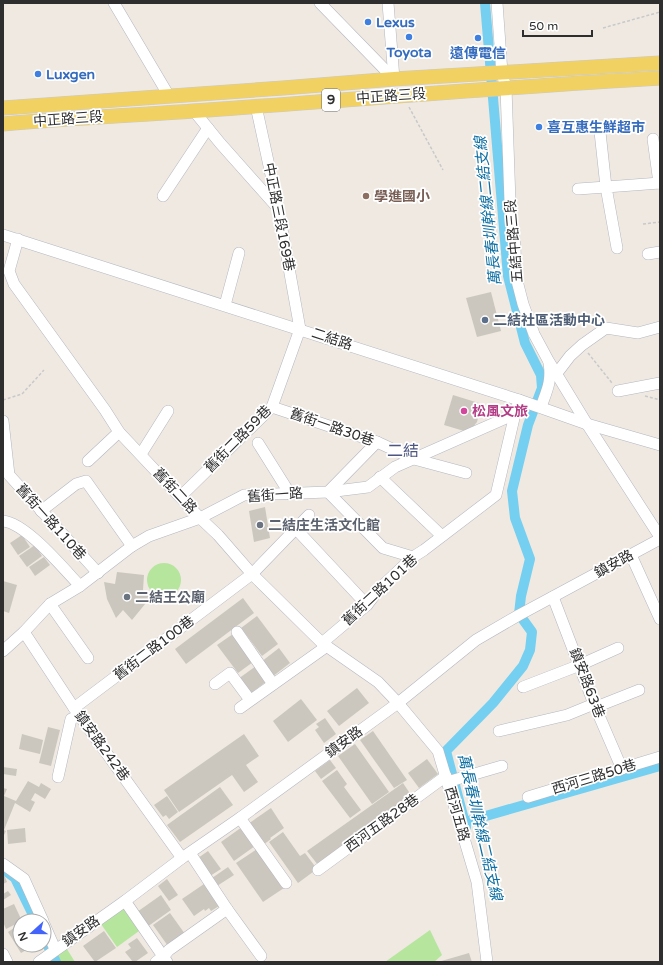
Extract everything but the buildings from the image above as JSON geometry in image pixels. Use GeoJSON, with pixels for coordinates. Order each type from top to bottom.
{"type":"FeatureCollection","features":[{"type":"Feature","properties":{"kind":"main road","name":"中正路三段"},"geometry":{"type":"LineString","coordinates":[[3,108],[394,79],[660,63]]}},
{"type":"Feature","properties":{"kind":"main road","name":"中正路三段"},"geometry":{"type":"LineString","coordinates":[[3,124],[68,118],[194,111],[303,102],[660,78]]}},
{"type":"Feature","properties":{"kind":"main road"},"geometry":{"type":"LineString","coordinates":[[301,86],[303,102]]}},
{"type":"Feature","properties":{"kind":"street"},"geometry":{"type":"LineString","coordinates":[[114,3],[169,96]]}},
{"type":"Feature","properties":{"kind":"street"},"geometry":{"type":"LineString","coordinates":[[320,3],[394,79]]}},
{"type":"Feature","properties":{"kind":"street"},"geometry":{"type":"LineString","coordinates":[[388,3],[394,79]]}},
{"type":"Feature","properties":{"kind":"street","name":"五結中路三段"},"geometry":{"type":"LineString","coordinates":[[497,3],[502,73],[506,88],[510,202],[515,247],[516,277],[523,304],[534,334],[548,360],[660,538]]}},
{"type":"Feature","properties":{"kind":"street","name":"中正路三段169巷"},"geometry":{"type":"LineString","coordinates":[[256,106],[278,207],[300,329]]}},
{"type":"Feature","properties":{"kind":"street"},"geometry":{"type":"LineString","coordinates":[[194,111],[278,207]]}},
{"type":"Feature","properties":{"kind":"street"},"geometry":{"type":"LineString","coordinates":[[163,196],[208,128]]}},
{"type":"Feature","properties":{"kind":"street"},"geometry":{"type":"LineString","coordinates":[[600,132],[606,187],[617,248]]}},
{"type":"Feature","properties":{"kind":"street"},"geometry":{"type":"LineString","coordinates":[[578,189],[660,183],[653,139]]}},
{"type":"Feature","properties":{"kind":"street","name":"二結路"},"geometry":{"type":"LineString","coordinates":[[3,235],[532,404],[587,424],[660,445]]}},
{"type":"Feature","properties":{"kind":"street","name":"舊街二路"},"geometry":{"type":"LineString","coordinates":[[18,240],[9,271],[14,284],[105,410],[119,432],[218,535],[252,574],[325,644],[378,682],[398,703]]}},
{"type":"Feature","properties":{"kind":"street"},"geometry":{"type":"LineString","coordinates":[[648,254],[660,252]]}},
{"type":"Feature","properties":{"kind":"street"},"geometry":{"type":"LineString","coordinates":[[225,305],[239,253]]}},
{"type":"Feature","properties":{"kind":"street"},"geometry":{"type":"LineString","coordinates":[[557,373],[582,345],[606,328],[638,333],[660,327]]}},
{"type":"Feature","properties":{"kind":"street","name":"舊街二路59巷"},"geometry":{"type":"LineString","coordinates":[[181,496],[272,407],[300,329]]}},
{"type":"Feature","properties":{"kind":"street"},"geometry":{"type":"LineString","coordinates":[[515,414],[532,404],[548,390],[551,375],[548,360]]}},
{"type":"Feature","properties":{"kind":"street"},"geometry":{"type":"LineString","coordinates":[[618,391],[660,383]]}},
{"type":"Feature","properties":{"kind":"street","name":"舊街一路30巷"},"geometry":{"type":"LineString","coordinates":[[272,407],[377,442],[414,459],[466,473]]}},
{"type":"Feature","properties":{"kind":"street"},"geometry":{"type":"LineString","coordinates":[[141,454],[168,411]]}},
{"type":"Feature","properties":{"kind":"street","name":"舊街一路"},"geometry":{"type":"LineString","coordinates":[[3,651],[24,632],[50,604],[80,586],[132,546],[149,536],[200,518],[244,495],[328,492],[368,487],[395,467],[515,414]]}},
{"type":"Feature","properties":{"kind":"street","name":"舊街二路101巷"},"geometry":{"type":"LineString","coordinates":[[240,708],[325,644],[367,605],[380,588],[413,557],[496,495],[515,414]]}},
{"type":"Feature","properties":{"kind":"street","name":"舊街一路110巷"},"geometry":{"type":"LineString","coordinates":[[3,421],[9,475],[40,511],[98,573]]}},
{"type":"Feature","properties":{"kind":"street"},"geometry":{"type":"LineString","coordinates":[[88,462],[119,432]]}},
{"type":"Feature","properties":{"kind":"street"},"geometry":{"type":"LineString","coordinates":[[377,442],[328,492],[383,548],[413,557]]}},
{"type":"Feature","properties":{"kind":"street"},"geometry":{"type":"LineString","coordinates":[[258,443],[290,494]]}},
{"type":"Feature","properties":{"kind":"street"},"geometry":{"type":"LineString","coordinates":[[380,477],[442,536]]}},
{"type":"Feature","properties":{"kind":"street"},"geometry":{"type":"LineString","coordinates":[[40,511],[76,484],[86,482],[132,546]]}},
{"type":"Feature","properties":{"kind":"street","name":"舊街二路100巷"},"geometry":{"type":"LineString","coordinates":[[58,777],[72,719],[77,712],[252,574],[309,515]]}},
{"type":"Feature","properties":{"kind":"street"},"geometry":{"type":"LineString","coordinates":[[3,521],[21,528],[40,544],[80,586]]}},
{"type":"Feature","properties":{"kind":"street"},"geometry":{"type":"LineString","coordinates":[[296,529],[367,605]]}},
{"type":"Feature","properties":{"kind":"street","name":"鎮安路"},"geometry":{"type":"LineString","coordinates":[[42,960],[55,949],[125,901],[186,855],[240,818],[398,703],[476,640],[660,538]]}},
{"type":"Feature","properties":{"kind":"street"},"geometry":{"type":"LineString","coordinates":[[631,555],[660,619]]}},
{"type":"Feature","properties":{"kind":"street","name":"鎮安路63巷"},"geometry":{"type":"LineString","coordinates":[[553,597],[595,706],[622,769]]}},
{"type":"Feature","properties":{"kind":"street"},"geometry":{"type":"LineString","coordinates":[[50,604],[88,658]]}},
{"type":"Feature","properties":{"kind":"street","name":"鎮安路242巷"},"geometry":{"type":"LineString","coordinates":[[24,632],[77,712],[261,956]]}},
{"type":"Feature","properties":{"kind":"street"},"geometry":{"type":"LineString","coordinates":[[237,632],[273,684]]}},
{"type":"Feature","properties":{"kind":"street"},"geometry":{"type":"LineString","coordinates":[[523,687],[580,665],[618,648]]}},
{"type":"Feature","properties":{"kind":"street"},"geometry":{"type":"LineString","coordinates":[[215,684],[230,673],[250,700]]}},
{"type":"Feature","properties":{"kind":"street"},"geometry":{"type":"LineString","coordinates":[[499,731],[567,715],[639,690]]}},
{"type":"Feature","properties":{"kind":"street","name":"西河五路"},"geometry":{"type":"LineString","coordinates":[[398,703],[438,751],[476,882],[487,962]]}},
{"type":"Feature","properties":{"kind":"street","name":"西河三路50巷"},"geometry":{"type":"LineString","coordinates":[[528,797],[660,757]]}},
{"type":"Feature","properties":{"kind":"street","name":"西河五路28巷"},"geometry":{"type":"LineString","coordinates":[[318,870],[447,779],[460,778],[502,766]]}},
{"type":"Feature","properties":{"kind":"street"},"geometry":{"type":"LineString","coordinates":[[240,818],[286,882]]}},
{"type":"Feature","properties":{"kind":"street"},"geometry":{"type":"LineString","coordinates":[[3,864],[24,879],[39,913]]}},
{"type":"Feature","properties":{"kind":"street"},"geometry":{"type":"LineString","coordinates":[[125,901],[162,960],[169,950],[227,909]]}},
{"type":"Feature","properties":{"kind":"street"},"geometry":{"type":"LineString","coordinates":[[52,942],[55,949]]}},
{"type":"Feature","properties":{"kind":"street"},"geometry":{"type":"LineString","coordinates":[[3,954],[7,962]]}},
{"type":"Feature","properties":{"kind":"path"},"geometry":{"type":"LineString","coordinates":[[603,28],[660,12]]}},
{"type":"Feature","properties":{"kind":"path"},"geometry":{"type":"LineString","coordinates":[[402,95],[443,170]]}},
{"type":"Feature","properties":{"kind":"path"},"geometry":{"type":"LineString","coordinates":[[643,224],[660,222]]}},
{"type":"Feature","properties":{"kind":"path"},"geometry":{"type":"LineString","coordinates":[[582,345],[618,391]]}},
{"type":"Feature","properties":{"kind":"path"},"geometry":{"type":"LineString","coordinates":[[3,400],[22,394],[44,370]]}},
{"type":"Feature","properties":{"kind":"green space"},"geometry":{"type":"Polygon","coordinates":[[[161,563],[167,563],[171,564],[178,570],[181,580],[180,587],[174,594],[167,597],[161,597],[157,596],[150,590],[147,583],[147,577],[148,573],[154,566],[161,563]]]}},
{"type":"Feature","properties":{"kind":"green space"},"geometry":{"type":"Polygon","coordinates":[[[123,908],[139,931],[117,947],[101,924],[123,908]]]}},
{"type":"Feature","properties":{"kind":"green space"},"geometry":{"type":"Polygon","coordinates":[[[430,930],[442,955],[434,962],[385,962],[430,930]]]}},
{"type":"Feature","properties":{"kind":"green space"},"geometry":{"type":"Polygon","coordinates":[[[65,946],[75,962],[57,962],[54,955],[65,946]]]}},
{"type":"Feature","properties":{"kind":"waterway","name":"萬長春圳幹線二結支線"},"geometry":{"type":"LineString","coordinates":[[466,827],[446,751],[493,703],[523,666],[530,650],[532,632],[519,614],[521,596],[530,559],[515,518],[512,491],[528,425],[542,388],[541,375],[525,343],[508,276],[485,3]]}},
{"type":"Feature","properties":{"kind":"waterway"},"geometry":{"type":"LineString","coordinates":[[465,822],[660,766]]}},
{"type":"Feature","properties":{"kind":"waterway"},"geometry":{"type":"LineString","coordinates":[[7,872],[15,878],[32,913]]}},
{"type":"Feature","properties":{"kind":"waterway"},"geometry":{"type":"LineString","coordinates":[[52,953],[56,962]]}},
{"type":"Feature","properties":{"kind":"place","name":"Lexus"},"geometry":{"type":"Point","coordinates":[368,22]}},
{"type":"Feature","properties":{"kind":"place","name":"Toyota"},"geometry":{"type":"Point","coordinates":[409,37]}},
{"type":"Feature","properties":{"kind":"place","name":"遠傳電信"},"geometry":{"type":"Point","coordinates":[478,38]}},
{"type":"Feature","properties":{"kind":"place","name":"Luxgen"},"geometry":{"type":"Point","coordinates":[38,74]}},
{"type":"Feature","properties":{"kind":"place","name":"喜互惠生鮮超市"},"geometry":{"type":"Point","coordinates":[539,127]}},
{"type":"Feature","properties":{"kind":"place","name":"學進國小"},"geometry":{"type":"Point","coordinates":[366,196]}},
{"type":"Feature","properties":{"kind":"place","name":"二結社區活動中心"},"geometry":{"type":"Point","coordinates":[485,320]}},
{"type":"Feature","properties":{"kind":"place","name":"松風文旅"},"geometry":{"type":"Point","coordinates":[464,411]}},
{"type":"Feature","properties":{"kind":"place","name":"二結庄生活文化館"},"geometry":{"type":"Point","coordinates":[260,525]}},
{"type":"Feature","properties":{"kind":"place","name":"二結王公廟"},"geometry":{"type":"Point","coordinates":[127,597]}},
{"type":"Feature","properties":{"kind":"district","name":"二結"},"geometry":{"type":"Point","coordinates":[403,451]}}]}
